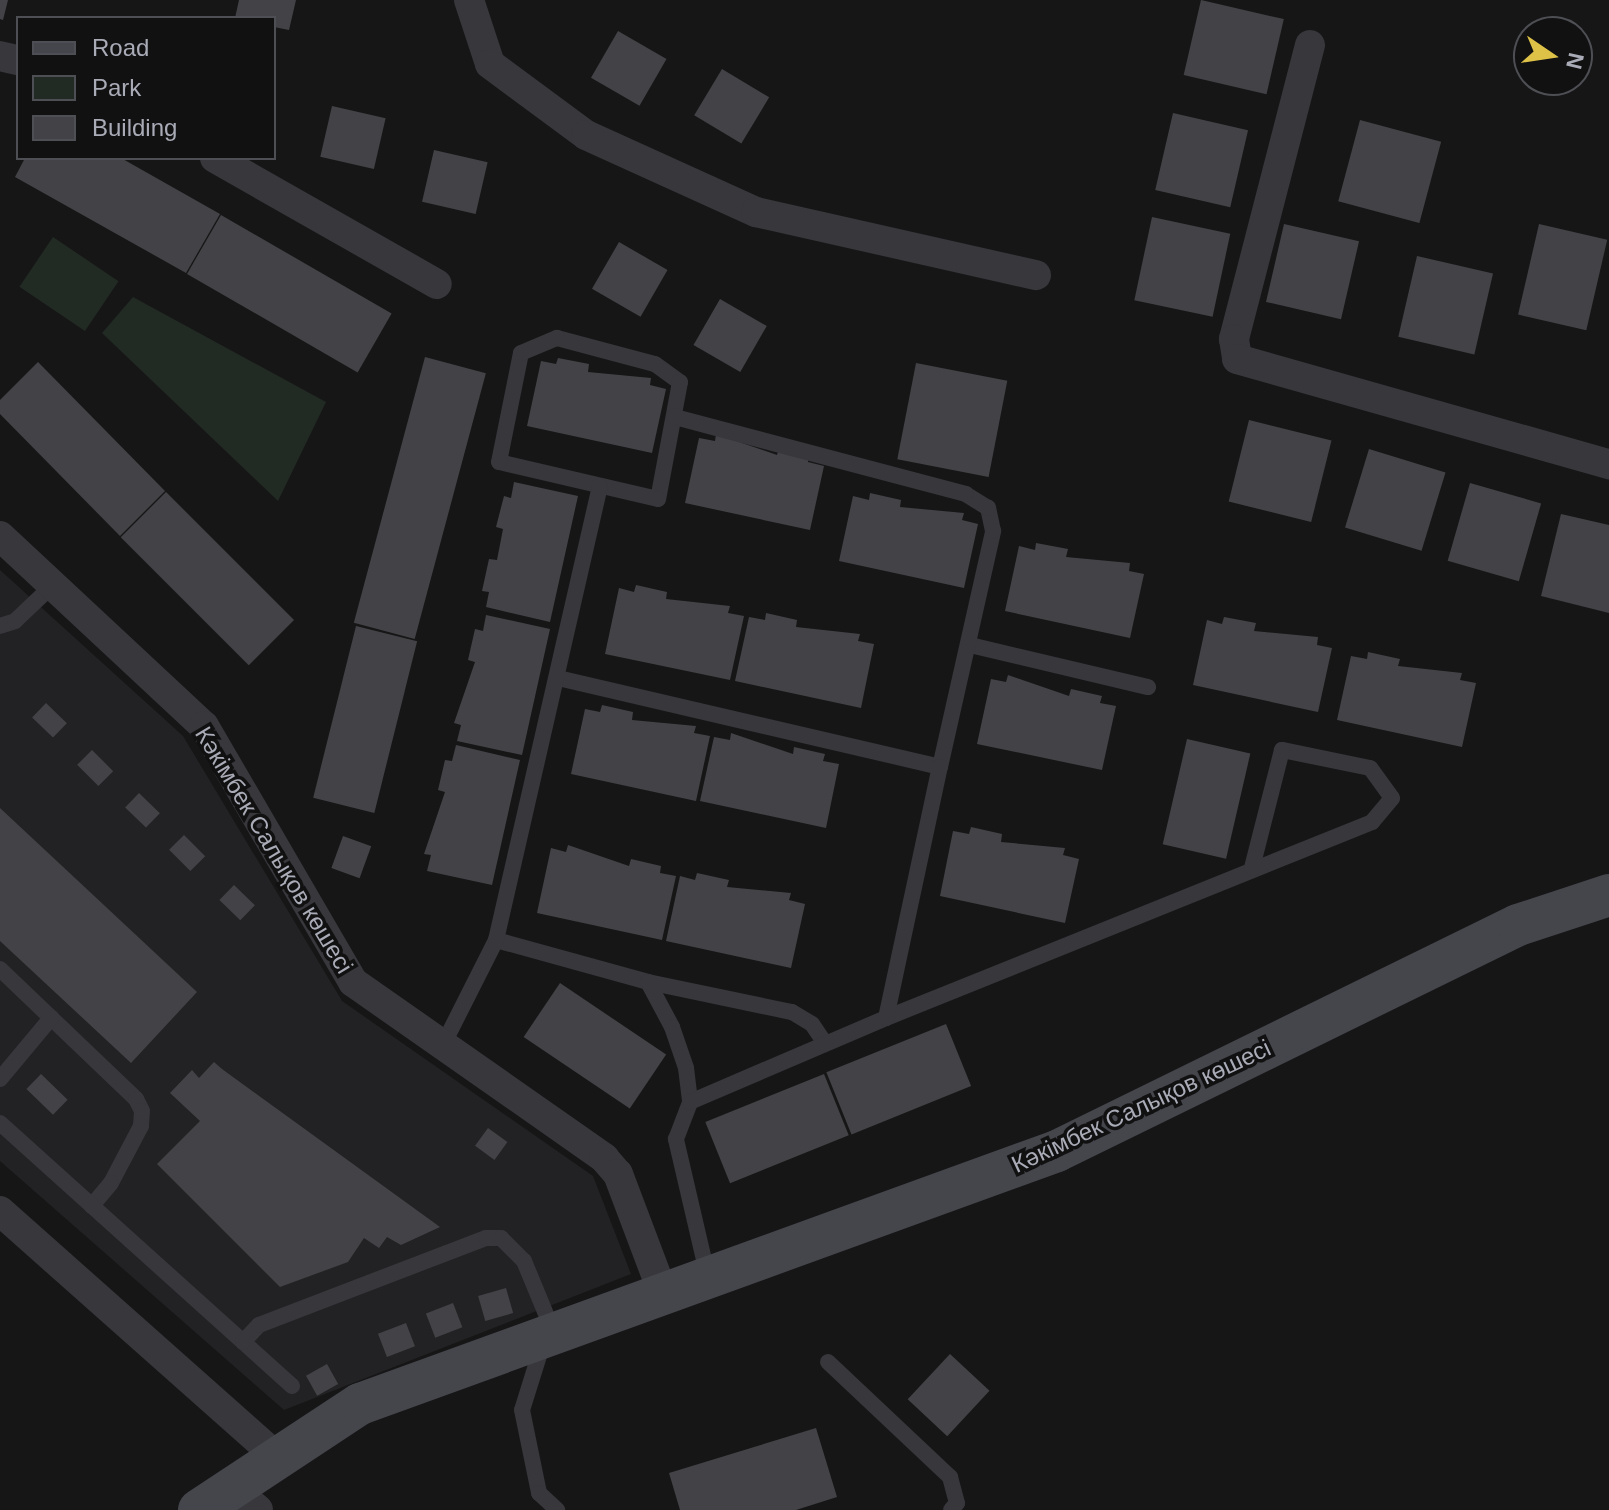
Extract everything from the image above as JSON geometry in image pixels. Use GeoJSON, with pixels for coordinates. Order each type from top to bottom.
{"type":"FeatureCollection","features":[{"type":"Feature","properties":{"kind":"street"},"geometry":{"type":"LineString","coordinates":[[469,0],[490,64],[586,135],[756,212],[1036,275]]}},
{"type":"Feature","properties":{"kind":"street"},"geometry":{"type":"LineString","coordinates":[[1310,45],[1234,339],[1237,359],[1609,464]]}},
{"type":"Feature","properties":{"kind":"street"},"geometry":{"type":"LineString","coordinates":[[219,160],[437,284]]}},
{"type":"Feature","properties":{"kind":"street","name":"Кәкімбек Салықов көшесі"},"geometry":{"type":"LineString","coordinates":[[0,536],[204,726],[353,982],[611,1166],[664,1296]]}},
{"type":"Feature","properties":{"kind":"street","name":"Кәкімбек Салықов көшесі"},"geometry":{"type":"LineString","coordinates":[[230,1503],[278,1458],[360,1404],[550,1332],[664,1296],[708,1277],[1057,1151],[1518,925],[1609,895]]}},
{"type":"Feature","properties":{"kind":"street"},"geometry":{"type":"LineString","coordinates":[[0,1211],[278,1458]]}},
{"type":"Feature","properties":{"kind":"lane"},"geometry":{"type":"LineString","coordinates":[[557,338],[655,364],[680,382],[658,499],[600,487],[499,462],[521,353],[557,338]]}},
{"type":"Feature","properties":{"kind":"lane"},"geometry":{"type":"LineString","coordinates":[[674,417],[966,494],[988,508],[993,531],[886,1018]]}},
{"type":"Feature","properties":{"kind":"lane"},"geometry":{"type":"LineString","coordinates":[[442,1047],[496,940],[600,487]]}},
{"type":"Feature","properties":{"kind":"lane"},"geometry":{"type":"LineString","coordinates":[[0,626],[15,621],[53,585]]}},
{"type":"Feature","properties":{"kind":"lane"},"geometry":{"type":"LineString","coordinates":[[970,645],[1148,687]]}},
{"type":"Feature","properties":{"kind":"lane"},"geometry":{"type":"LineString","coordinates":[[558,678],[940,767]]}},
{"type":"Feature","properties":{"kind":"lane"},"geometry":{"type":"LineString","coordinates":[[690,1102],[824,1042],[1372,822],[1392,798],[1370,768],[1282,750],[1252,868]]}},
{"type":"Feature","properties":{"kind":"lane"},"geometry":{"type":"LineString","coordinates":[[496,940],[648,982],[792,1012],[812,1024],[824,1042]]}},
{"type":"Feature","properties":{"kind":"lane"},"geometry":{"type":"LineString","coordinates":[[0,969],[136,1099],[142,1111],[135,1137],[111,1183],[92,1206]]}},
{"type":"Feature","properties":{"kind":"lane"},"geometry":{"type":"LineString","coordinates":[[648,982],[672,1027],[686,1068],[690,1102],[676,1139],[708,1277]]}},
{"type":"Feature","properties":{"kind":"lane"},"geometry":{"type":"LineString","coordinates":[[0,1079],[51,1018]]}},
{"type":"Feature","properties":{"kind":"lane"},"geometry":{"type":"LineString","coordinates":[[0,1123],[292,1386]]}},
{"type":"Feature","properties":{"kind":"lane"},"geometry":{"type":"LineString","coordinates":[[243,1342],[259,1325],[486,1238],[501,1238],[524,1261],[550,1332],[522,1410],[539,1493],[557,1510]]}},
{"type":"Feature","properties":{"kind":"lane"},"geometry":{"type":"LineString","coordinates":[[828,1362],[950,1477],[957,1503],[951,1510]]}},
{"type":"Feature","properties":{"kind":"shaded area"},"geometry":{"type":"Polygon","coordinates":[[[0,570],[183,736],[342,1001],[593,1176],[631,1274],[284,1410],[0,1161],[0,570]]]}},
{"type":"Feature","properties":{"kind":"green space"},"geometry":{"type":"Polygon","coordinates":[[[53,237],[118,281],[85,331],[19,287],[53,237]]]}},
{"type":"Feature","properties":{"kind":"green space"},"geometry":{"type":"Polygon","coordinates":[[[133,297],[326,402],[278,501],[102,333],[133,297]]]}},
{"type":"Feature","properties":{"kind":"building"},"geometry":{"type":"Polygon","coordinates":[[[0,0],[8,0],[3,20],[0,19],[0,0]]]}},
{"type":"Feature","properties":{"kind":"building"},"geometry":{"type":"Polygon","coordinates":[[[239,0],[296,0],[289,30],[276,27],[276,16],[235,16],[239,0]]]}},
{"type":"Feature","properties":{"kind":"building"},"geometry":{"type":"Polygon","coordinates":[[[1201,0],[1284,19],[1267,94],[1184,75],[1201,0]]]}},
{"type":"Feature","properties":{"kind":"building"},"geometry":{"type":"Polygon","coordinates":[[[618,31],[666,59],[639,106],[591,78],[618,31]]]}},
{"type":"Feature","properties":{"kind":"building"},"geometry":{"type":"Polygon","coordinates":[[[722,69],[769,97],[741,144],[694,115],[722,69]]]}},
{"type":"Feature","properties":{"kind":"building"},"geometry":{"type":"Polygon","coordinates":[[[332,106],[386,118],[374,169],[320,157],[332,106]]]}},
{"type":"Feature","properties":{"kind":"building"},"geometry":{"type":"Polygon","coordinates":[[[1173,113],[1248,130],[1230,207],[1155,190],[1173,113]]]}},
{"type":"Feature","properties":{"kind":"building"},"geometry":{"type":"Polygon","coordinates":[[[1360,120],[1441,142],[1419,223],[1338,201],[1360,120]]]}},
{"type":"Feature","properties":{"kind":"building"},"geometry":{"type":"Polygon","coordinates":[[[434,150],[488,162],[476,214],[422,202],[434,150]]]}},
{"type":"Feature","properties":{"kind":"building"},"geometry":{"type":"Polygon","coordinates":[[[24,160],[125,160],[220,214],[186,273],[15,177],[24,160]]]}},
{"type":"Feature","properties":{"kind":"building"},"geometry":{"type":"Polygon","coordinates":[[[221,215],[392,314],[358,372],[187,274],[221,215]]]}},
{"type":"Feature","properties":{"kind":"building"},"geometry":{"type":"Polygon","coordinates":[[[1152,217],[1230,234],[1213,317],[1134,300],[1152,217]]]}},
{"type":"Feature","properties":{"kind":"building"},"geometry":{"type":"Polygon","coordinates":[[[1284,224],[1359,241],[1341,319],[1266,302],[1284,224]]]}},
{"type":"Feature","properties":{"kind":"building"},"geometry":{"type":"Polygon","coordinates":[[[1539,224],[1607,240],[1586,330],[1518,315],[1539,224]]]}},
{"type":"Feature","properties":{"kind":"building"},"geometry":{"type":"Polygon","coordinates":[[[619,242],[667,270],[640,317],[592,289],[619,242]]]}},
{"type":"Feature","properties":{"kind":"building"},"geometry":{"type":"Polygon","coordinates":[[[1417,256],[1493,274],[1474,354],[1398,337],[1417,256]]]}},
{"type":"Feature","properties":{"kind":"building"},"geometry":{"type":"Polygon","coordinates":[[[720,299],[767,326],[740,372],[694,345],[720,299]]]}},
{"type":"Feature","properties":{"kind":"building"},"geometry":{"type":"Polygon","coordinates":[[[425,357],[486,373],[415,639],[354,623],[425,357]]]}},
{"type":"Feature","properties":{"kind":"building"},"geometry":{"type":"Polygon","coordinates":[[[558,358],[589,364],[588,372],[651,378],[650,385],[666,389],[652,453],[527,426],[541,361],[556,364],[558,358]]]}},
{"type":"Feature","properties":{"kind":"building"},"geometry":{"type":"Polygon","coordinates":[[[38,362],[165,491],[120,536],[0,414],[0,400],[38,362]]]}},
{"type":"Feature","properties":{"kind":"building"},"geometry":{"type":"Polygon","coordinates":[[[916,363],[1007,381],[989,477],[897,459],[916,363]]]}},
{"type":"Feature","properties":{"kind":"building"},"geometry":{"type":"Polygon","coordinates":[[[1249,420],[1331,441],[1311,522],[1229,502],[1249,420]]]}},
{"type":"Feature","properties":{"kind":"building"},"geometry":{"type":"Polygon","coordinates":[[[716,434],[777,455],[779,448],[809,455],[808,462],[824,466],[810,530],[685,503],[699,438],[715,441],[716,434]]]}},
{"type":"Feature","properties":{"kind":"building"},"geometry":{"type":"Polygon","coordinates":[[[1369,449],[1446,472],[1422,551],[1345,527],[1369,449]]]}},
{"type":"Feature","properties":{"kind":"building"},"geometry":{"type":"Polygon","coordinates":[[[514,482],[578,496],[550,622],[486,607],[489,592],[482,591],[489,559],[497,560],[503,529],[496,527],[504,496],[511,498],[514,482]]]}},
{"type":"Feature","properties":{"kind":"building"},"geometry":{"type":"Polygon","coordinates":[[[1470,483],[1541,503],[1519,581],[1448,561],[1470,483]]]}},
{"type":"Feature","properties":{"kind":"building"},"geometry":{"type":"Polygon","coordinates":[[[166,492],[294,620],[249,665],[121,537],[166,492]]]}},
{"type":"Feature","properties":{"kind":"building"},"geometry":{"type":"Polygon","coordinates":[[[870,493],[901,500],[900,507],[964,513],[962,520],[978,524],[964,588],[839,561],[853,496],[869,500],[870,493]]]}},
{"type":"Feature","properties":{"kind":"building"},"geometry":{"type":"Polygon","coordinates":[[[1561,514],[1609,525],[1609,613],[1541,596],[1561,514]]]}},
{"type":"Feature","properties":{"kind":"building"},"geometry":{"type":"Polygon","coordinates":[[[1036,543],[1068,549],[1066,557],[1130,563],[1129,571],[1144,574],[1130,638],[1005,611],[1019,546],[1035,550],[1036,543]]]}},
{"type":"Feature","properties":{"kind":"building"},"geometry":{"type":"Polygon","coordinates":[[[636,585],[667,592],[666,599],[730,606],[728,613],[744,616],[730,680],[605,654],[619,588],[634,592],[636,585]]]}},
{"type":"Feature","properties":{"kind":"building"},"geometry":{"type":"Polygon","coordinates":[[[766,613],[797,620],[796,627],[860,634],[858,641],[874,644],[861,708],[735,681],[749,617],[765,620],[766,613]]]}},
{"type":"Feature","properties":{"kind":"building"},"geometry":{"type":"Polygon","coordinates":[[[486,615],[550,629],[522,755],[457,741],[461,725],[454,723],[475,662],[468,660],[475,629],[483,631],[486,615]]]}},
{"type":"Feature","properties":{"kind":"building"},"geometry":{"type":"Polygon","coordinates":[[[1224,617],[1256,623],[1254,631],[1318,637],[1317,645],[1332,648],[1318,712],[1193,685],[1207,620],[1222,624],[1224,617]]]}},
{"type":"Feature","properties":{"kind":"building"},"geometry":{"type":"Polygon","coordinates":[[[356,626],[417,641],[374,813],[313,798],[356,626]]]}},
{"type":"Feature","properties":{"kind":"building"},"geometry":{"type":"Polygon","coordinates":[[[1368,652],[1400,659],[1398,666],[1462,673],[1460,680],[1476,683],[1462,747],[1337,720],[1351,656],[1367,659],[1368,652]]]}},
{"type":"Feature","properties":{"kind":"building"},"geometry":{"type":"Polygon","coordinates":[[[1008,675],[1069,696],[1071,689],[1102,696],[1100,703],[1116,706],[1102,770],[977,744],[991,679],[1006,682],[1008,675]]]}},
{"type":"Feature","properties":{"kind":"building"},"geometry":{"type":"Polygon","coordinates":[[[46,703],[67,723],[53,738],[32,717],[46,703]]]}},
{"type":"Feature","properties":{"kind":"building"},"geometry":{"type":"Polygon","coordinates":[[[602,705],[633,712],[632,720],[696,726],[694,733],[710,736],[696,801],[571,774],[585,709],[600,712],[602,705]]]}},
{"type":"Feature","properties":{"kind":"building"},"geometry":{"type":"Polygon","coordinates":[[[731,733],[793,754],[794,747],[825,754],[823,761],[839,764],[826,828],[700,801],[714,737],[730,740],[731,733]]]}},
{"type":"Feature","properties":{"kind":"building"},"geometry":{"type":"Polygon","coordinates":[[[1187,739],[1250,754],[1226,859],[1163,844],[1187,739]]]}},
{"type":"Feature","properties":{"kind":"building"},"geometry":{"type":"Polygon","coordinates":[[[456,745],[520,760],[492,885],[427,871],[431,855],[424,854],[445,792],[438,790],[445,760],[452,761],[456,745]]]}},
{"type":"Feature","properties":{"kind":"building"},"geometry":{"type":"Polygon","coordinates":[[[92,750],[113,771],[98,786],[77,765],[92,750]]]}},
{"type":"Feature","properties":{"kind":"building"},"geometry":{"type":"Polygon","coordinates":[[[139,793],[160,813],[146,828],[125,807],[139,793]]]}},
{"type":"Feature","properties":{"kind":"building"},"geometry":{"type":"Polygon","coordinates":[[[0,808],[197,992],[131,1063],[0,941],[0,808]]]}},
{"type":"Feature","properties":{"kind":"building"},"geometry":{"type":"Polygon","coordinates":[[[971,827],[1002,834],[1001,842],[1065,848],[1063,855],[1079,859],[1065,923],[940,896],[953,831],[969,834],[971,827]]]}},
{"type":"Feature","properties":{"kind":"building"},"geometry":{"type":"Polygon","coordinates":[[[184,835],[205,856],[190,871],[169,850],[184,835]]]}},
{"type":"Feature","properties":{"kind":"building"},"geometry":{"type":"Polygon","coordinates":[[[343,836],[371,846],[360,878],[331,868],[343,836]]]}},
{"type":"Feature","properties":{"kind":"building"},"geometry":{"type":"Polygon","coordinates":[[[568,845],[629,866],[631,859],[661,866],[660,873],[676,876],[662,940],[537,913],[551,848],[566,852],[568,845]]]}},
{"type":"Feature","properties":{"kind":"building"},"geometry":{"type":"Polygon","coordinates":[[[697,873],[729,880],[727,887],[791,893],[789,900],[805,904],[791,968],[666,941],[680,876],[695,880],[697,873]]]}},
{"type":"Feature","properties":{"kind":"building"},"geometry":{"type":"Polygon","coordinates":[[[234,885],[255,905],[240,920],[219,900],[234,885]]]}},
{"type":"Feature","properties":{"kind":"building"},"geometry":{"type":"Polygon","coordinates":[[[560,983],[666,1055],[630,1108],[524,1037],[560,983]]]}},
{"type":"Feature","properties":{"kind":"building"},"geometry":{"type":"Polygon","coordinates":[[[946,1024],[971,1086],[851,1134],[826,1072],[946,1024]]]}},
{"type":"Feature","properties":{"kind":"building"},"geometry":{"type":"Polygon","coordinates":[[[214,1062],[440,1227],[401,1245],[387,1237],[379,1248],[364,1238],[348,1262],[280,1287],[157,1164],[200,1121],[170,1093],[192,1070],[199,1078],[214,1062]]]}},
{"type":"Feature","properties":{"kind":"building"},"geometry":{"type":"Polygon","coordinates":[[[41,1074],[68,1100],[53,1115],[26,1089],[41,1074]]]}},
{"type":"Feature","properties":{"kind":"building"},"geometry":{"type":"Polygon","coordinates":[[[824,1074],[849,1135],[730,1183],[705,1122],[824,1074]]]}},
{"type":"Feature","properties":{"kind":"building"},"geometry":{"type":"Polygon","coordinates":[[[488,1128],[507,1142],[494,1160],[475,1146],[488,1128]]]}},
{"type":"Feature","properties":{"kind":"building"},"geometry":{"type":"Polygon","coordinates":[[[506,1288],[513,1313],[485,1321],[478,1296],[506,1288]]]}},
{"type":"Feature","properties":{"kind":"building"},"geometry":{"type":"Polygon","coordinates":[[[453,1303],[462,1327],[435,1338],[426,1313],[453,1303]]]}},
{"type":"Feature","properties":{"kind":"building"},"geometry":{"type":"Polygon","coordinates":[[[406,1323],[415,1346],[387,1357],[378,1334],[406,1323]]]}},
{"type":"Feature","properties":{"kind":"building"},"geometry":{"type":"Polygon","coordinates":[[[950,1354],[989,1391],[947,1436],[908,1399],[950,1354]]]}},
{"type":"Feature","properties":{"kind":"building"},"geometry":{"type":"Polygon","coordinates":[[[327,1364],[338,1384],[317,1396],[306,1376],[327,1364]]]}},
{"type":"Feature","properties":{"kind":"building"},"geometry":{"type":"Polygon","coordinates":[[[816,1428],[837,1497],[796,1510],[680,1510],[669,1473],[816,1428]]]}}]}
